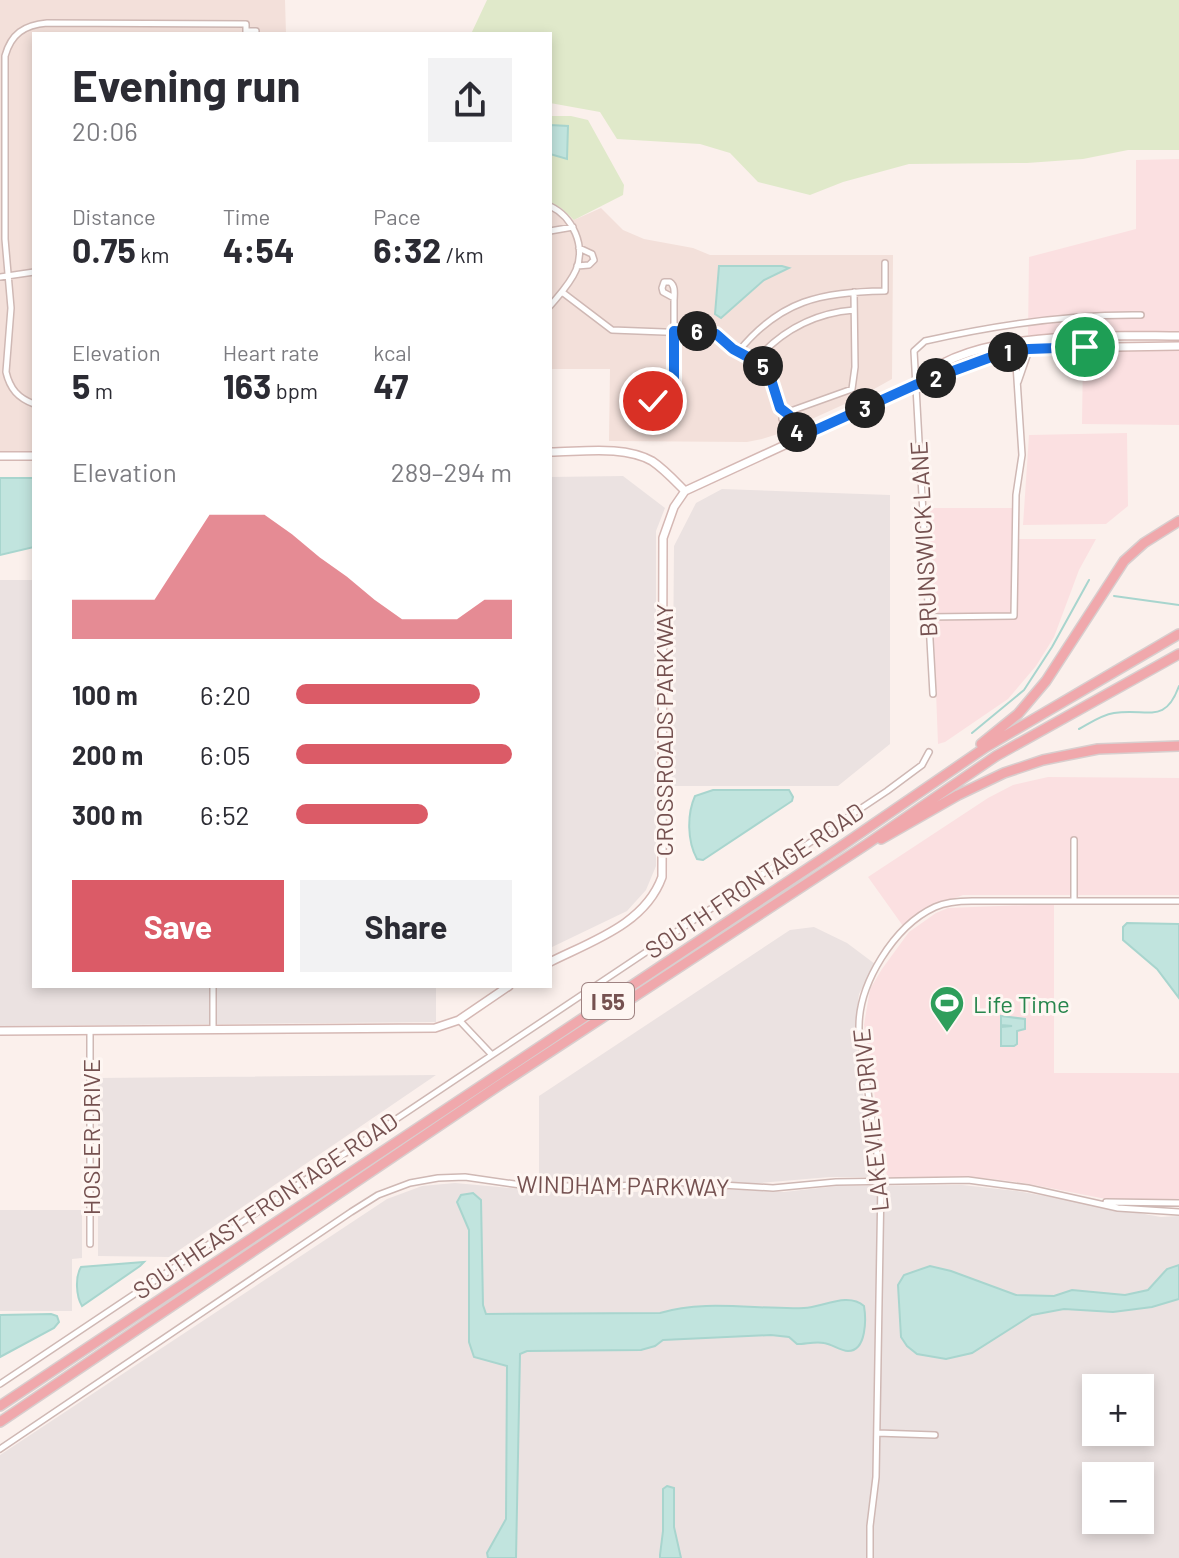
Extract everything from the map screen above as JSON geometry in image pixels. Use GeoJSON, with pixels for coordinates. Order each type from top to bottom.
{"type":"FeatureCollection","features":[{"type":"Feature","properties":{"kind":"highway"},"geometry":{"type":"LineString","coordinates":[[840,847],[963,759],[1018,714],[1066,654],[1124,561],[1144,543],[1179,523]]}},
{"type":"Feature","properties":{"kind":"highway","name":"I 55"},"geometry":{"type":"LineString","coordinates":[[0,1406],[986,747],[1179,634]]}},
{"type":"Feature","properties":{"kind":"highway","name":"I 55"},"geometry":{"type":"LineString","coordinates":[[0,1422],[543,1056],[996,756],[1179,654]]}},
{"type":"Feature","properties":{"kind":"highway"},"geometry":{"type":"LineString","coordinates":[[867,844],[888,836],[992,779],[1043,760],[1098,749],[1176,748]]}},
{"type":"Feature","properties":{"kind":"street"},"geometry":{"type":"LineString","coordinates":[[32,403],[18,395],[8,382],[5,360],[11,308],[5,239],[5,56],[12,39],[25,28],[47,23],[256,31]]}},
{"type":"Feature","properties":{"kind":"street"},"geometry":{"type":"LineString","coordinates":[[552,207],[565,215],[573,227],[579,248],[577,266],[552,304]]}},
{"type":"Feature","properties":{"kind":"street"},"geometry":{"type":"LineString","coordinates":[[552,231],[573,227]]}},
{"type":"Feature","properties":{"kind":"street"},"geometry":{"type":"LineString","coordinates":[[577,266],[589,265],[594,260],[592,254],[579,248]]}},
{"type":"Feature","properties":{"kind":"street"},"geometry":{"type":"LineString","coordinates":[[738,352],[765,325],[794,306],[827,294],[885,291],[885,263]]}},
{"type":"Feature","properties":{"kind":"street"},"geometry":{"type":"LineString","coordinates":[[0,277],[32,272]]}},
{"type":"Feature","properties":{"kind":"street"},"geometry":{"type":"LineString","coordinates":[[562,292],[612,330],[716,334],[767,370],[784,414],[782,419],[797,439]]}},
{"type":"Feature","properties":{"kind":"street"},"geometry":{"type":"LineString","coordinates":[[784,414],[852,389],[855,367],[854,292]]}},
{"type":"Feature","properties":{"kind":"street"},"geometry":{"type":"LineString","coordinates":[[674,298],[674,331],[674,389],[674,397],[670,402],[655,402],[651,397],[654,390],[674,389]]}},
{"type":"Feature","properties":{"kind":"street"},"geometry":{"type":"LineString","coordinates":[[755,361],[776,340],[803,322],[829,313],[854,310]]}},
{"type":"Feature","properties":{"kind":"street","name":"BRUNSWICK LANE"},"geometry":{"type":"LineString","coordinates":[[933,694],[914,351],[925,341],[1025,322],[1141,315]]}},
{"type":"Feature","properties":{"kind":"street"},"geometry":{"type":"LineString","coordinates":[[915,385],[925,373],[956,358],[983,347],[1016,340],[1179,336]]}},
{"type":"Feature","properties":{"kind":"street"},"geometry":{"type":"LineString","coordinates":[[927,617],[1014,616],[1016,495],[1022,455],[1016,340]]}},
{"type":"Feature","properties":{"kind":"street"},"geometry":{"type":"LineString","coordinates":[[552,452],[641,456],[655,463],[685,491],[962,366],[1029,349],[1179,346]]}},
{"type":"Feature","properties":{"kind":"street"},"geometry":{"type":"LineString","coordinates":[[1017,382],[1029,349]]}},
{"type":"Feature","properties":{"kind":"street"},"geometry":{"type":"LineString","coordinates":[[0,456],[32,456]]}},
{"type":"Feature","properties":{"kind":"street","name":"CROSSROADS PARKWAY"},"geometry":{"type":"LineString","coordinates":[[552,961],[588,945],[636,915],[658,889],[662,877],[663,538],[674,507],[685,491]]}},
{"type":"Feature","properties":{"kind":"street","name":"SOUTH FRONTAGE ROAD"},"geometry":{"type":"LineString","coordinates":[[492,1055],[887,791],[922,765],[929,752]]}},
{"type":"Feature","properties":{"kind":"street"},"geometry":{"type":"LineString","coordinates":[[1074,840],[1074,901]]}},
{"type":"Feature","properties":{"kind":"street","name":"LAKEVIEW DRIVE"},"geometry":{"type":"LineString","coordinates":[[870,1558],[877,1433],[881,1182],[859,1029],[862,998],[868,981],[909,925],[939,905],[972,901],[1179,901]]}},
{"type":"Feature","properties":{"kind":"street"},"geometry":{"type":"LineString","coordinates":[[213,988],[213,1029]]}},
{"type":"Feature","properties":{"kind":"street"},"geometry":{"type":"LineString","coordinates":[[0,1031],[435,1028],[459,1020],[506,988]]}},
{"type":"Feature","properties":{"kind":"street"},"geometry":{"type":"LineString","coordinates":[[459,1020],[492,1055]]}},
{"type":"Feature","properties":{"kind":"street","name":"HOSLER DRIVE"},"geometry":{"type":"LineString","coordinates":[[90,1031],[90,1244]]}},
{"type":"Feature","properties":{"kind":"street","name":"SOUTHEAST FRONTAGE ROAD"},"geometry":{"type":"LineString","coordinates":[[0,1384],[492,1055]]}},
{"type":"Feature","properties":{"kind":"street","name":"WINDHAM PARKWAY"},"geometry":{"type":"LineString","coordinates":[[0,1449],[351,1212],[378,1195],[410,1183],[465,1177],[549,1186],[623,1187],[691,1182],[773,1188],[836,1182],[968,1180],[1142,1211],[1179,1212]]}},
{"type":"Feature","properties":{"kind":"street"},"geometry":{"type":"LineString","coordinates":[[1101,1203],[1179,1203]]}},
{"type":"Feature","properties":{"kind":"street"},"geometry":{"type":"LineString","coordinates":[[877,1433],[935,1435]]}},
{"type":"Feature","properties":{"kind":"shaded area"},"geometry":{"type":"Polygon","coordinates":[[[0,0],[285,0],[286,32],[32,32],[32,453],[0,454],[0,0]]]}},
{"type":"Feature","properties":{"kind":"shaded area"},"geometry":{"type":"Polygon","coordinates":[[[1179,159],[1179,333],[1028,335],[1029,257],[1136,229],[1136,160],[1179,159]]]}},
{"type":"Feature","properties":{"kind":"shaded area"},"geometry":{"type":"Polygon","coordinates":[[[552,204],[574,220],[601,208],[623,230],[644,239],[693,248],[710,255],[893,255],[892,379],[781,433],[747,442],[609,441],[610,369],[552,369],[552,204]]]}},
{"type":"Feature","properties":{"kind":"shaded area"},"geometry":{"type":"Polygon","coordinates":[[[1179,351],[1179,425],[1082,424],[1083,352],[1179,351]]]}},
{"type":"Feature","properties":{"kind":"shaded area"},"geometry":{"type":"Polygon","coordinates":[[[1127,433],[1128,506],[1106,524],[1023,525],[1029,435],[1127,433]]]}},
{"type":"Feature","properties":{"kind":"shaded area"},"geometry":{"type":"Polygon","coordinates":[[[623,476],[665,508],[656,531],[656,866],[646,890],[627,911],[552,947],[552,477],[623,476]]]}},
{"type":"Feature","properties":{"kind":"shaded area"},"geometry":{"type":"Polygon","coordinates":[[[722,489],[890,495],[890,744],[838,786],[672,786],[674,546],[696,503],[722,489]]]}},
{"type":"Feature","properties":{"kind":"shaded area"},"geometry":{"type":"Polygon","coordinates":[[[929,508],[1012,508],[1013,539],[1096,539],[1079,570],[1054,637],[1036,666],[1008,699],[938,744],[929,508]]]}},
{"type":"Feature","properties":{"kind":"shaded area"},"geometry":{"type":"Polygon","coordinates":[[[0,580],[32,580],[32,988],[436,988],[436,1022],[0,1026],[0,580]]]}},
{"type":"Feature","properties":{"kind":"shaded area"},"geometry":{"type":"Polygon","coordinates":[[[1048,777],[1179,778],[1179,895],[963,895],[919,912],[903,926],[868,877],[988,798],[1013,785],[1048,777]]]}},
{"type":"Feature","properties":{"kind":"shaded area"},"geometry":{"type":"Polygon","coordinates":[[[1054,904],[1054,1073],[1179,1073],[1179,1200],[1106,1199],[984,1178],[887,1177],[864,1025],[870,989],[882,969],[909,932],[948,908],[1054,904]]]}},
{"type":"Feature","properties":{"kind":"shaded area"},"geometry":{"type":"Polygon","coordinates":[[[814,927],[847,943],[875,964],[859,994],[855,1026],[873,1177],[830,1177],[748,1184],[686,1178],[613,1184],[539,1182],[539,1096],[790,930],[814,927]]]}},
{"type":"Feature","properties":{"kind":"shaded area"},"geometry":{"type":"Polygon","coordinates":[[[436,1075],[169,1257],[98,1256],[98,1078],[436,1075]]]}},
{"type":"Feature","properties":{"kind":"shaded area"},"geometry":{"type":"Polygon","coordinates":[[[455,1183],[556,1192],[636,1192],[664,1186],[784,1192],[837,1186],[962,1185],[1017,1191],[1161,1217],[1179,1216],[1179,1558],[0,1558],[0,1455],[387,1199],[422,1186],[455,1183]]]}},
{"type":"Feature","properties":{"kind":"shaded area"},"geometry":{"type":"Polygon","coordinates":[[[0,1210],[82,1210],[82,1258],[72,1259],[72,1311],[0,1311],[0,1210]]]}},
{"type":"Feature","properties":{"kind":"green space"},"geometry":{"type":"Polygon","coordinates":[[[487,0],[1179,0],[1179,150],[1128,150],[1083,159],[1027,163],[909,164],[843,182],[810,195],[758,182],[730,153],[700,144],[617,139],[600,112],[552,103],[552,32],[472,32],[487,0]]]}},
{"type":"Feature","properties":{"kind":"green space"},"geometry":{"type":"Polygon","coordinates":[[[552,116],[571,116],[588,120],[624,185],[623,195],[574,220],[552,203],[552,116]]]}},
{"type":"Feature","properties":{"kind":"water"},"geometry":{"type":"Polygon","coordinates":[[[552,125],[568,126],[567,159],[552,155],[552,125]]]}},
{"type":"Feature","properties":{"kind":"water"},"geometry":{"type":"Polygon","coordinates":[[[719,266],[789,268],[764,280],[721,318],[715,314],[719,266]]]}},
{"type":"Feature","properties":{"kind":"water"},"geometry":{"type":"Polygon","coordinates":[[[0,478],[32,478],[32,547],[0,555],[0,478]]]}},
{"type":"Feature","properties":{"kind":"water"},"geometry":{"type":"Polygon","coordinates":[[[713,790],[789,790],[793,797],[792,801],[703,860],[697,859],[689,828],[691,811],[695,796],[713,790]]]}},
{"type":"Feature","properties":{"kind":"water"},"geometry":{"type":"Polygon","coordinates":[[[1127,923],[1179,924],[1179,998],[1157,969],[1123,940],[1123,927],[1127,923]]]}},
{"type":"Feature","properties":{"kind":"water"},"geometry":{"type":"Polygon","coordinates":[[[1001,1016],[1025,1019],[1025,1029],[1017,1031],[1017,1044],[1014,1046],[1001,1046],[1001,1027],[1012,1026],[1001,1025],[1001,1016]]]}},
{"type":"Feature","properties":{"kind":"water"},"geometry":{"type":"Polygon","coordinates":[[[473,1193],[481,1200],[483,1305],[486,1314],[660,1313],[713,1306],[804,1308],[851,1300],[864,1306],[862,1340],[854,1350],[848,1351],[821,1342],[797,1344],[789,1337],[771,1335],[663,1340],[641,1350],[527,1351],[520,1354],[516,1558],[488,1558],[487,1553],[506,1519],[507,1366],[474,1357],[469,1342],[469,1230],[457,1202],[461,1195],[473,1193]]]}},
{"type":"Feature","properties":{"kind":"water"},"geometry":{"type":"Polygon","coordinates":[[[144,1262],[82,1306],[77,1286],[81,1267],[144,1262]]]}},
{"type":"Feature","properties":{"kind":"water"},"geometry":{"type":"Polygon","coordinates":[[[1179,1265],[1179,1299],[1152,1307],[1113,1312],[1064,1309],[1032,1315],[972,1353],[946,1359],[917,1354],[901,1337],[898,1285],[904,1275],[930,1266],[1016,1295],[1054,1296],[1072,1290],[1125,1295],[1148,1290],[1167,1269],[1179,1265]]]}},
{"type":"Feature","properties":{"kind":"water"},"geometry":{"type":"Polygon","coordinates":[[[0,1315],[57,1316],[59,1322],[54,1328],[0,1357],[0,1315]]]}},
{"type":"Feature","properties":{"kind":"water"},"geometry":{"type":"Polygon","coordinates":[[[667,1486],[674,1488],[674,1527],[681,1558],[660,1558],[663,1489],[667,1486]]]}},
{"type":"Feature","properties":{"kind":"waterway"},"geometry":{"type":"LineString","coordinates":[[972,733],[1024,690],[1089,580]]}},
{"type":"Feature","properties":{"kind":"waterway"},"geometry":{"type":"LineString","coordinates":[[1114,596],[1179,605]]}},
{"type":"Feature","properties":{"kind":"waterway"},"geometry":{"type":"LineString","coordinates":[[1079,729],[1109,714],[1161,710],[1168,706],[1179,686]]}},
{"type":"Feature","properties":{"kind":"place","name":"Life Time"},"geometry":{"type":"Point","coordinates":[947,1034]}},
{"type":"Feature","properties":{"kind":"route"},"geometry":{"type":"LineString","coordinates":[[653,401],[668,402],[674,397],[674,331],[716,334],[733,349],[761,364],[770,376],[780,408],[789,415],[800,437],[915,385],[1002,353],[1085,347]]}}]}
